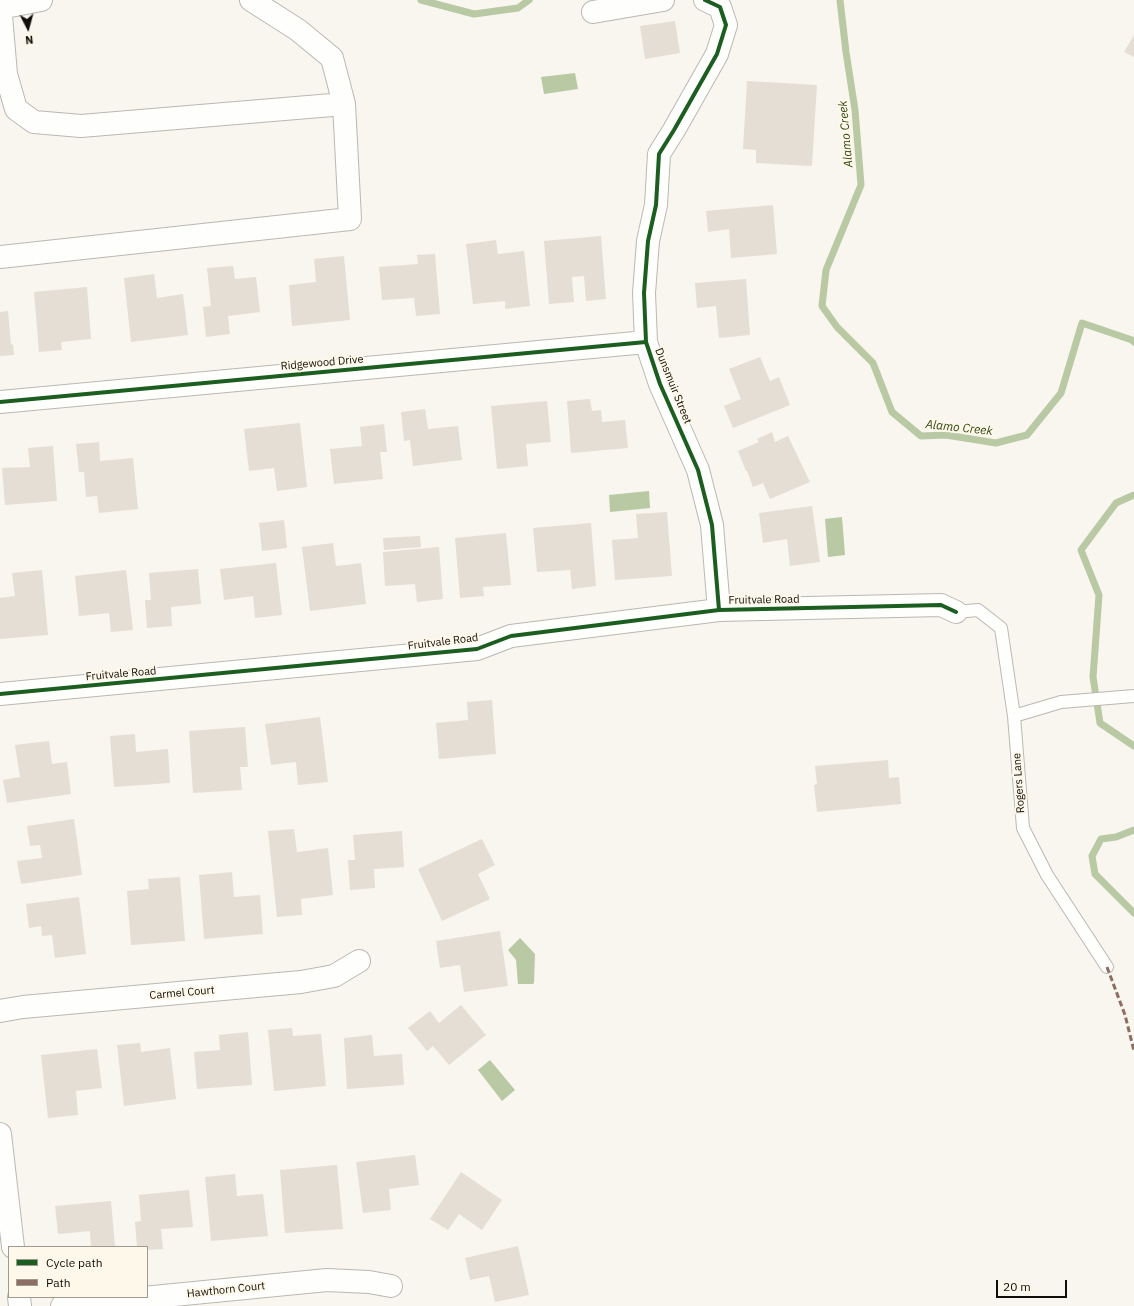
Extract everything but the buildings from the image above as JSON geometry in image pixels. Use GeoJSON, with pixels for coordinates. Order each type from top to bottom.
{"type":"FeatureCollection","features":[{"type":"Feature","properties":{"kind":"street"},"geometry":{"type":"LineString","coordinates":[[0,8],[41,0]]}},
{"type":"Feature","properties":{"kind":"street"},"geometry":{"type":"LineString","coordinates":[[0,257],[350,219],[344,104],[332,58],[298,30],[251,0]]}},
{"type":"Feature","properties":{"kind":"street"},"geometry":{"type":"LineString","coordinates":[[593,12],[664,0]]}},
{"type":"Feature","properties":{"kind":"street","name":"Dunsmuir Street"},"geometry":{"type":"LineString","coordinates":[[705,0],[720,7],[726,25],[717,54],[674,130],[658,154],[656,205],[648,241],[644,293],[646,342],[660,384],[698,470],[712,525],[719,610]]}},
{"type":"Feature","properties":{"kind":"street"},"geometry":{"type":"LineString","coordinates":[[0,4],[6,74],[16,109],[34,122],[81,126],[344,104]]}},
{"type":"Feature","properties":{"kind":"street","name":"Ridgewood Drive"},"geometry":{"type":"LineString","coordinates":[[0,402],[646,342]]}},
{"type":"Feature","properties":{"kind":"street","name":"Fruitvale Road"},"geometry":{"type":"LineString","coordinates":[[0,694],[477,649],[511,636],[719,610],[941,605],[956,612]]}},
{"type":"Feature","properties":{"kind":"street","name":"Carmel Court"},"geometry":{"type":"LineString","coordinates":[[0,1011],[23,1007],[300,982],[334,976],[359,961]]}},
{"type":"Feature","properties":{"kind":"street"},"geometry":{"type":"LineString","coordinates":[[0,1134],[13,1246]]}},
{"type":"Feature","properties":{"kind":"street","name":"Hawthorn Court"},"geometry":{"type":"LineString","coordinates":[[148,1298],[327,1280],[369,1282],[391,1286]]}},
{"type":"Feature","properties":{"kind":"street","name":"Hawthorn Court"},"geometry":{"type":"LineString","coordinates":[[62,1306],[144,1298]]}},
{"type":"Feature","properties":{"kind":"lane","name":"Rogers Lane"},"geometry":{"type":"LineString","coordinates":[[956,612],[978,610],[1001,628],[1014,716],[1023,828],[1047,875],[1107,966]]}},
{"type":"Feature","properties":{"kind":"lane"},"geometry":{"type":"LineString","coordinates":[[1014,716],[1061,702],[1134,696]]}},
{"type":"Feature","properties":{"kind":"shaded area"},"geometry":{"type":"Polygon","coordinates":[[[575,73],[578,89],[544,94],[541,77],[575,73]]]}},
{"type":"Feature","properties":{"kind":"shaded area"},"geometry":{"type":"Polygon","coordinates":[[[649,491],[650,508],[610,512],[609,495],[649,491]]]}},
{"type":"Feature","properties":{"kind":"shaded area"},"geometry":{"type":"Polygon","coordinates":[[[842,517],[845,555],[828,557],[825,519],[842,517]]]}},
{"type":"Feature","properties":{"kind":"shaded area"},"geometry":{"type":"Polygon","coordinates":[[[520,938],[535,954],[533,984],[518,984],[516,960],[508,950],[520,938]]]}},
{"type":"Feature","properties":{"kind":"shaded area"},"geometry":{"type":"Polygon","coordinates":[[[490,1060],[515,1090],[502,1101],[478,1070],[490,1060]]]}},
{"type":"Feature","properties":{"kind":"waterway","name":"Alamo Creek"},"geometry":{"type":"LineString","coordinates":[[421,0],[474,14],[518,8],[529,0]]}},
{"type":"Feature","properties":{"kind":"waterway","name":"Alamo Creek"},"geometry":{"type":"LineString","coordinates":[[840,0],[855,110],[861,185],[826,270],[822,306],[837,327],[873,363],[892,412],[921,436],[946,435],[996,443],[1027,435],[1061,393],[1082,323],[1134,342]]}},
{"type":"Feature","properties":{"kind":"waterway","name":"Alamo Creek"},"geometry":{"type":"LineString","coordinates":[[1134,495],[1116,503],[1081,550],[1099,595],[1093,677],[1100,723],[1134,746]]}},
{"type":"Feature","properties":{"kind":"waterway","name":"Alamo Creek"},"geometry":{"type":"LineString","coordinates":[[1134,830],[1116,837],[1101,839],[1092,856],[1095,874],[1134,913]]}},
{"type":"Feature","properties":{"kind":"marked path"},"geometry":{"type":"LineString","coordinates":[[1107,967],[1125,1015],[1134,1051]]}},
{"type":"Feature","properties":{"kind":"cycle path"},"geometry":{"type":"LineString","coordinates":[[705,0],[720,7],[726,25],[717,54],[659,154],[656,205],[648,241],[644,293],[646,342],[660,384],[698,470],[712,525],[719,610]]}},
{"type":"Feature","properties":{"kind":"cycle path"},"geometry":{"type":"LineString","coordinates":[[0,402],[646,342]]}},
{"type":"Feature","properties":{"kind":"cycle path"},"geometry":{"type":"LineString","coordinates":[[0,694],[477,649],[511,636],[719,610],[941,605],[956,612]]}}]}
